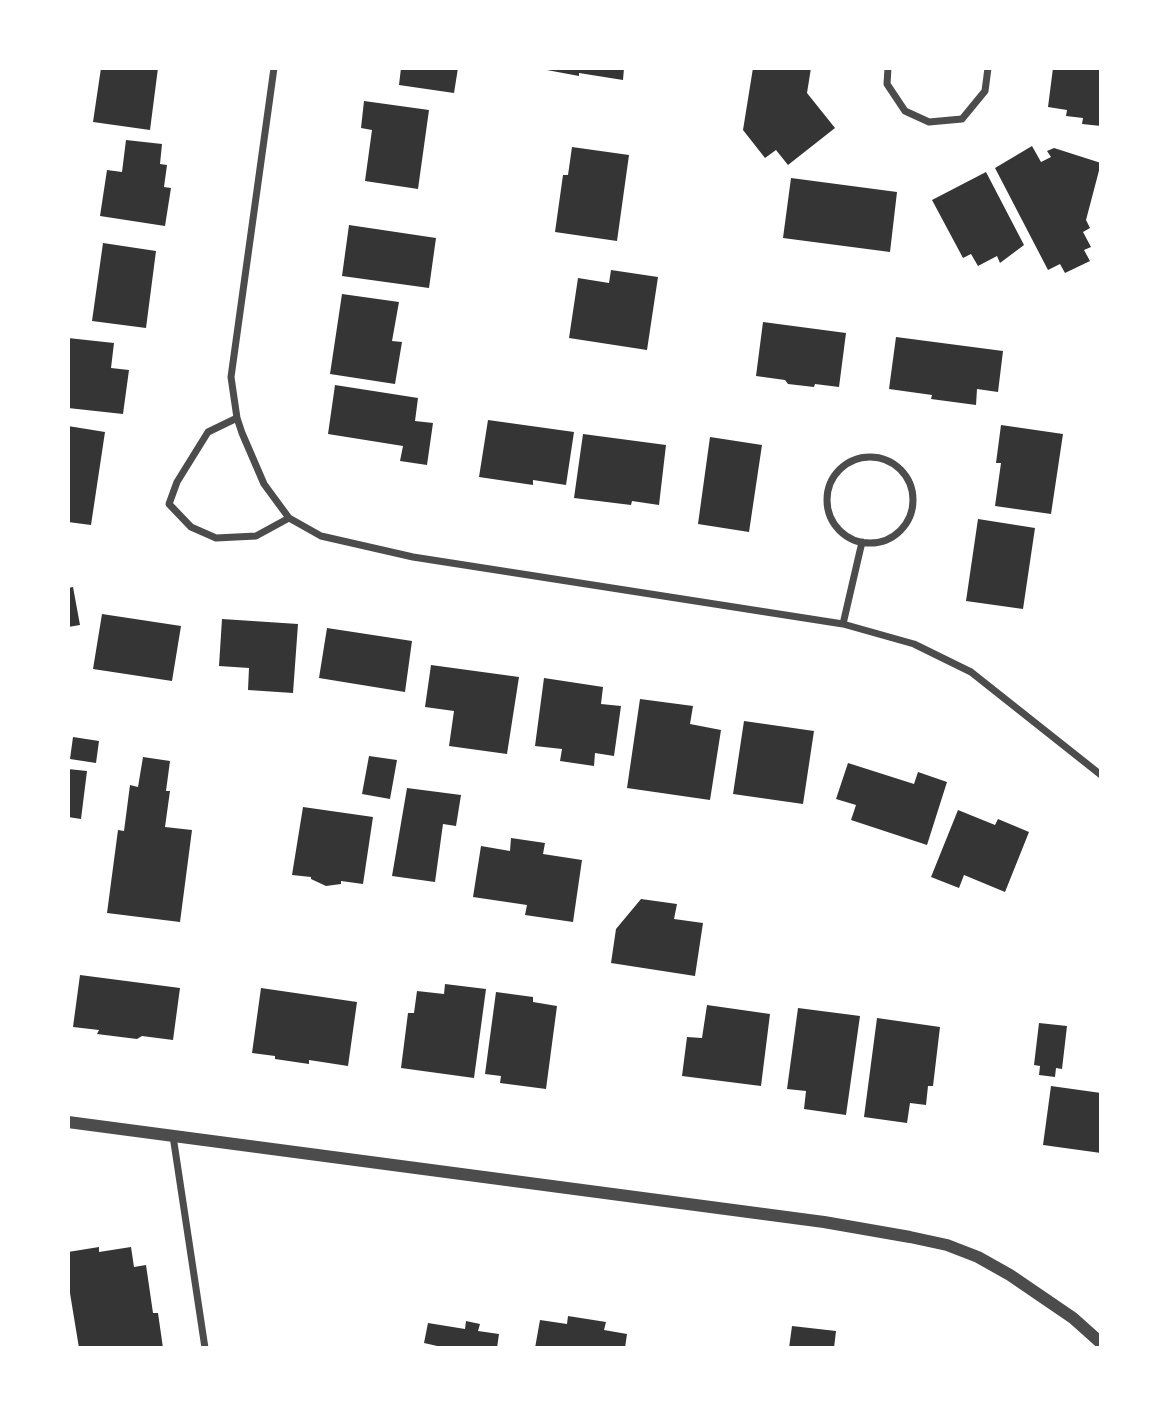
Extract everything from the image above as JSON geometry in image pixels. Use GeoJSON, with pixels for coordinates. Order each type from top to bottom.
{"type":"FeatureCollection","features":[{"type":"Feature","properties":{"kind":"street"},"geometry":{"type":"LineString","coordinates":[[274,68],[231,377],[237,418],[264,484],[289,518],[321,536],[414,557],[843,624],[914,644],[971,672],[1101,775]]}},
{"type":"Feature","properties":{"kind":"street"},"geometry":{"type":"LineString","coordinates":[[888,68],[887,85],[905,111],[929,122],[962,120],[985,91],[988,68]]}},
{"type":"Feature","properties":{"kind":"street"},"geometry":{"type":"LineString","coordinates":[[237,418],[208,432],[177,482],[169,505],[191,527],[216,538],[256,536],[289,518]]}},
{"type":"Feature","properties":{"kind":"street"},"geometry":{"type":"LineString","coordinates":[[863,457],[877,457],[891,462],[902,471],[913,495],[913,508],[900,532],[875,543],[862,542],[848,537],[837,527],[830,514],[827,499],[837,472],[863,457]]}},
{"type":"Feature","properties":{"kind":"street"},"geometry":{"type":"LineString","coordinates":[[843,624],[862,542]]}},
{"type":"Feature","properties":{"kind":"street"},"geometry":{"type":"LineString","coordinates":[[68,1122],[824,1222],[910,1237],[947,1245],[978,1257],[1010,1275],[1073,1318],[1101,1343]]}},
{"type":"Feature","properties":{"kind":"street"},"geometry":{"type":"LineString","coordinates":[[173,1136],[205,1348]]}},
{"type":"Feature","properties":{"kind":"building"},"geometry":{"type":"Polygon","coordinates":[[[101,68],[158,68],[150,130],[93,122],[101,68]]]}},
{"type":"Feature","properties":{"kind":"building"},"geometry":{"type":"Polygon","coordinates":[[[401,68],[458,68],[454,93],[399,85],[401,68]]]}},
{"type":"Feature","properties":{"kind":"building"},"geometry":{"type":"Polygon","coordinates":[[[536,68],[624,68],[623,80],[536,68]]]}},
{"type":"Feature","properties":{"kind":"building"},"geometry":{"type":"Polygon","coordinates":[[[753,68],[811,68],[807,93],[835,128],[788,165],[776,150],[765,158],[743,130],[753,68]]]}},
{"type":"Feature","properties":{"kind":"building"},"geometry":{"type":"Polygon","coordinates":[[[1053,68],[1101,68],[1101,126],[1082,124],[1083,118],[1066,116],[1067,110],[1048,107],[1053,68]]]}},
{"type":"Feature","properties":{"kind":"building"},"geometry":{"type":"Polygon","coordinates":[[[364,101],[429,110],[418,189],[365,181],[372,130],[361,128],[364,101]]]}},
{"type":"Feature","properties":{"kind":"building"},"geometry":{"type":"Polygon","coordinates":[[[126,140],[162,144],[160,164],[167,165],[164,187],[171,188],[165,226],[100,216],[107,170],[122,172],[126,140]]]}},
{"type":"Feature","properties":{"kind":"building"},"geometry":{"type":"Polygon","coordinates":[[[1032,146],[1041,162],[1051,157],[1047,151],[1054,148],[1101,163],[1086,220],[1090,228],[1083,232],[1091,247],[1084,250],[1090,261],[1065,273],[1060,264],[1048,270],[995,168],[1032,146]]]}},
{"type":"Feature","properties":{"kind":"building"},"geometry":{"type":"Polygon","coordinates":[[[572,147],[629,155],[617,241],[555,232],[563,175],[568,175],[572,147]]]}},
{"type":"Feature","properties":{"kind":"building"},"geometry":{"type":"Polygon","coordinates":[[[986,172],[1024,245],[1000,263],[997,256],[978,266],[971,254],[963,258],[932,200],[986,172]]]}},
{"type":"Feature","properties":{"kind":"building"},"geometry":{"type":"Polygon","coordinates":[[[791,178],[897,192],[890,252],[783,238],[791,178]]]}},
{"type":"Feature","properties":{"kind":"building"},"geometry":{"type":"Polygon","coordinates":[[[349,225],[436,238],[429,288],[342,276],[349,225]]]}},
{"type":"Feature","properties":{"kind":"building"},"geometry":{"type":"Polygon","coordinates":[[[103,243],[156,251],[146,328],[92,321],[103,243]]]}},
{"type":"Feature","properties":{"kind":"building"},"geometry":{"type":"Polygon","coordinates":[[[611,270],[658,277],[647,350],[569,338],[578,278],[609,283],[611,270]]]}},
{"type":"Feature","properties":{"kind":"building"},"geometry":{"type":"Polygon","coordinates":[[[342,294],[399,302],[392,341],[402,342],[395,384],[330,374],[342,294]]]}},
{"type":"Feature","properties":{"kind":"building"},"geometry":{"type":"Polygon","coordinates":[[[763,322],[846,333],[839,387],[788,384],[785,380],[756,376],[763,322]]]}},
{"type":"Feature","properties":{"kind":"building"},"geometry":{"type":"Polygon","coordinates":[[[896,337],[1003,351],[998,392],[977,389],[976,405],[931,399],[932,395],[889,389],[896,337]]]}},
{"type":"Feature","properties":{"kind":"building"},"geometry":{"type":"Polygon","coordinates":[[[68,338],[114,343],[111,368],[129,370],[123,414],[68,408],[68,338]]]}},
{"type":"Feature","properties":{"kind":"building"},"geometry":{"type":"Polygon","coordinates":[[[335,385],[418,398],[415,421],[433,423],[427,465],[400,461],[403,446],[328,434],[335,385]]]}},
{"type":"Feature","properties":{"kind":"building"},"geometry":{"type":"Polygon","coordinates":[[[488,420],[574,432],[566,485],[533,480],[533,485],[479,477],[488,420]]]}},
{"type":"Feature","properties":{"kind":"building"},"geometry":{"type":"Polygon","coordinates":[[[1001,425],[1063,434],[1051,514],[995,506],[1001,463],[996,463],[1001,425]]]}},
{"type":"Feature","properties":{"kind":"building"},"geometry":{"type":"Polygon","coordinates":[[[68,426],[105,432],[91,525],[68,522],[68,426]]]}},
{"type":"Feature","properties":{"kind":"building"},"geometry":{"type":"Polygon","coordinates":[[[583,434],[666,445],[659,505],[632,501],[631,505],[574,498],[583,434]]]}},
{"type":"Feature","properties":{"kind":"building"},"geometry":{"type":"Polygon","coordinates":[[[710,437],[762,445],[749,532],[698,524],[710,437]]]}},
{"type":"Feature","properties":{"kind":"building"},"geometry":{"type":"Polygon","coordinates":[[[978,519],[1035,528],[1023,609],[966,601],[978,519]]]}},
{"type":"Feature","properties":{"kind":"building"},"geometry":{"type":"Polygon","coordinates":[[[73,587],[80,625],[68,627],[68,588],[73,587]]]}},
{"type":"Feature","properties":{"kind":"building"},"geometry":{"type":"Polygon","coordinates":[[[102,614],[181,626],[172,681],[93,669],[102,614]]]}},
{"type":"Feature","properties":{"kind":"building"},"geometry":{"type":"Polygon","coordinates":[[[222,619],[298,624],[293,693],[248,690],[249,668],[219,666],[222,619]]]}},
{"type":"Feature","properties":{"kind":"building"},"geometry":{"type":"Polygon","coordinates":[[[327,628],[412,641],[405,692],[319,678],[327,628]]]}},
{"type":"Feature","properties":{"kind":"building"},"geometry":{"type":"Polygon","coordinates":[[[431,665],[519,677],[507,754],[449,746],[454,711],[425,707],[431,665]]]}},
{"type":"Feature","properties":{"kind":"building"},"geometry":{"type":"Polygon","coordinates":[[[544,678],[603,687],[601,704],[621,706],[614,756],[595,753],[594,766],[560,761],[562,749],[535,746],[544,678]]]}},
{"type":"Feature","properties":{"kind":"building"},"geometry":{"type":"Polygon","coordinates":[[[640,699],[693,706],[690,724],[721,730],[710,800],[627,788],[640,699]]]}},
{"type":"Feature","properties":{"kind":"building"},"geometry":{"type":"Polygon","coordinates":[[[744,721],[814,731],[803,804],[733,794],[744,721]]]}},
{"type":"Feature","properties":{"kind":"building"},"geometry":{"type":"Polygon","coordinates":[[[73,737],[99,741],[96,763],[70,759],[73,737]]]}},
{"type":"Feature","properties":{"kind":"building"},"geometry":{"type":"Polygon","coordinates":[[[369,756],[397,760],[390,799],[362,794],[369,756]]]}},
{"type":"Feature","properties":{"kind":"building"},"geometry":{"type":"Polygon","coordinates":[[[143,757],[170,761],[166,791],[170,791],[165,827],[192,830],[180,922],[107,913],[118,830],[124,831],[130,785],[138,787],[143,757]]]}},
{"type":"Feature","properties":{"kind":"building"},"geometry":{"type":"Polygon","coordinates":[[[848,763],[914,784],[918,772],[947,782],[927,845],[851,820],[856,805],[836,799],[848,763]]]}},
{"type":"Feature","properties":{"kind":"building"},"geometry":{"type":"Polygon","coordinates":[[[68,769],[87,771],[81,819],[68,817],[68,769]]]}},
{"type":"Feature","properties":{"kind":"building"},"geometry":{"type":"Polygon","coordinates":[[[407,788],[461,795],[456,826],[443,824],[435,882],[392,876],[407,788]]]}},
{"type":"Feature","properties":{"kind":"building"},"geometry":{"type":"Polygon","coordinates":[[[303,807],[373,817],[363,884],[341,881],[341,884],[326,886],[311,877],[292,875],[303,807]]]}},
{"type":"Feature","properties":{"kind":"building"},"geometry":{"type":"Polygon","coordinates":[[[958,810],[995,825],[998,819],[1029,832],[1005,892],[964,875],[959,888],[931,877],[958,810]]]}},
{"type":"Feature","properties":{"kind":"building"},"geometry":{"type":"Polygon","coordinates":[[[511,838],[545,843],[543,854],[582,860],[573,922],[525,915],[527,905],[473,897],[481,846],[510,851],[511,838]]]}},
{"type":"Feature","properties":{"kind":"building"},"geometry":{"type":"Polygon","coordinates":[[[641,899],[677,904],[674,919],[703,923],[695,976],[611,963],[616,929],[641,899]]]}},
{"type":"Feature","properties":{"kind":"building"},"geometry":{"type":"Polygon","coordinates":[[[80,975],[180,988],[173,1040],[97,1034],[99,1030],[73,1027],[80,975]]]}},
{"type":"Feature","properties":{"kind":"building"},"geometry":{"type":"Polygon","coordinates":[[[445,984],[486,989],[474,1078],[401,1068],[408,1013],[414,1013],[417,991],[444,994],[445,984]]]}},
{"type":"Feature","properties":{"kind":"building"},"geometry":{"type":"Polygon","coordinates":[[[261,988],[357,1002],[348,1066],[309,1060],[309,1064],[252,1053],[261,988]]]}},
{"type":"Feature","properties":{"kind":"building"},"geometry":{"type":"Polygon","coordinates":[[[496,992],[533,997],[533,1002],[557,1006],[546,1089],[500,1083],[501,1076],[485,1074],[496,992]]]}},
{"type":"Feature","properties":{"kind":"building"},"geometry":{"type":"Polygon","coordinates":[[[707,1005],[770,1014],[761,1086],[682,1076],[687,1037],[702,1038],[707,1005]]]}},
{"type":"Feature","properties":{"kind":"building"},"geometry":{"type":"Polygon","coordinates":[[[798,1008],[860,1016],[846,1115],[804,1109],[806,1091],[787,1089],[798,1008]]]}},
{"type":"Feature","properties":{"kind":"building"},"geometry":{"type":"Polygon","coordinates":[[[877,1018],[940,1027],[933,1086],[928,1086],[926,1105],[910,1103],[907,1123],[864,1117],[877,1018]]]}},
{"type":"Feature","properties":{"kind":"building"},"geometry":{"type":"Polygon","coordinates":[[[1039,1023],[1067,1026],[1062,1069],[1056,1068],[1055,1077],[1039,1075],[1040,1066],[1034,1065],[1039,1023]]]}},
{"type":"Feature","properties":{"kind":"building"},"geometry":{"type":"Polygon","coordinates":[[[1051,1086],[1101,1093],[1101,1153],[1043,1145],[1051,1086]]]}},
{"type":"Feature","properties":{"kind":"building"},"geometry":{"type":"Polygon","coordinates":[[[99,1247],[99,1252],[131,1247],[134,1267],[146,1265],[153,1313],[158,1313],[163,1348],[79,1348],[68,1281],[68,1252],[99,1247]]]}},
{"type":"Feature","properties":{"kind":"building"},"geometry":{"type":"Polygon","coordinates":[[[568,1316],[606,1322],[604,1330],[627,1334],[625,1348],[535,1348],[540,1320],[567,1324],[568,1316]]]}},
{"type":"Feature","properties":{"kind":"building"},"geometry":{"type":"Polygon","coordinates":[[[466,1321],[480,1324],[478,1331],[499,1334],[497,1348],[446,1348],[424,1343],[428,1323],[465,1329],[466,1321]]]}},
{"type":"Feature","properties":{"kind":"building"},"geometry":{"type":"Polygon","coordinates":[[[792,1326],[836,1331],[834,1348],[789,1348],[792,1326]]]}}]}
